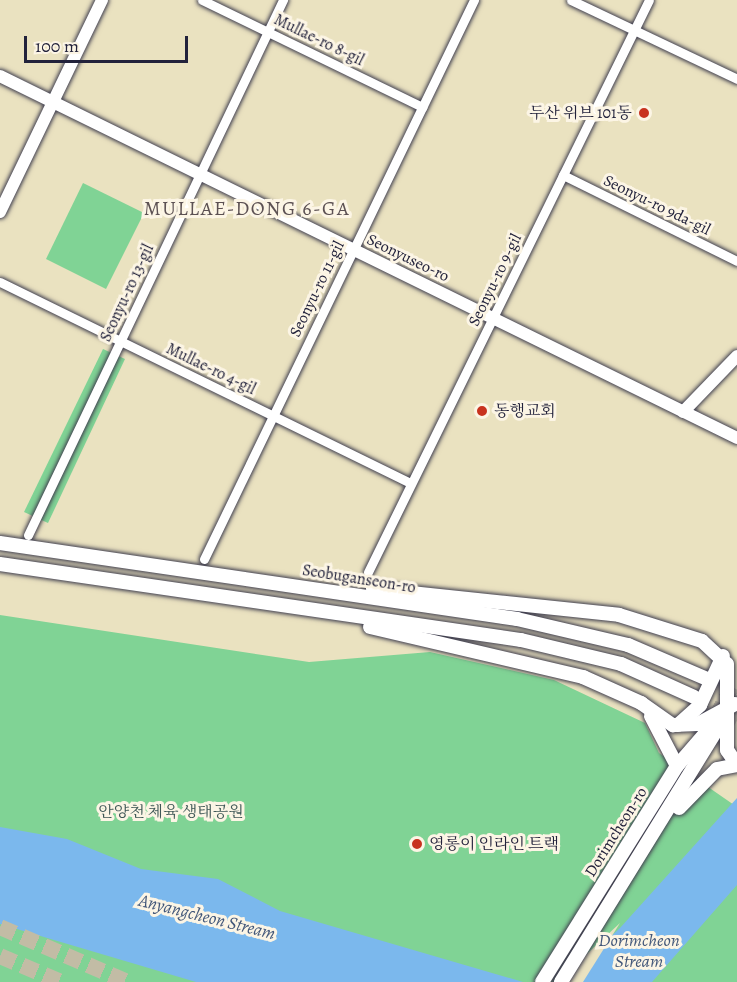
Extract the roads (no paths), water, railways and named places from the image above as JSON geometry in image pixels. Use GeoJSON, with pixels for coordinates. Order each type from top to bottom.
{"type":"FeatureCollection","features":[{"type":"Feature","properties":{"kind":"main road","name":"Seobuganseon-ro"},"geometry":{"type":"LineString","coordinates":[[0,543],[275,583],[584,633],[705,678]]}},
{"type":"Feature","properties":{"kind":"main road"},"geometry":{"type":"LineString","coordinates":[[0,564],[581,652],[694,697]]}},
{"type":"Feature","properties":{"kind":"main road"},"geometry":{"type":"LineString","coordinates":[[275,583],[619,615],[726,653]]}},
{"type":"Feature","properties":{"kind":"main road"},"geometry":{"type":"LineString","coordinates":[[272,605],[563,671],[641,703],[673,725],[698,724],[734,702]]}},
{"type":"Feature","properties":{"kind":"main road"},"geometry":{"type":"LineString","coordinates":[[726,653],[734,702],[735,764]]}},
{"type":"Feature","properties":{"kind":"main road"},"geometry":{"type":"LineString","coordinates":[[673,725],[692,716],[726,653]]}},
{"type":"Feature","properties":{"kind":"main road","name":"Dorimcheon-ro"},"geometry":{"type":"LineString","coordinates":[[542,982],[677,766],[734,702]]}},
{"type":"Feature","properties":{"kind":"main road","name":"Dorimcheon-ro"},"geometry":{"type":"LineString","coordinates":[[561,982],[649,843],[734,702]]}},
{"type":"Feature","properties":{"kind":"main road"},"geometry":{"type":"LineString","coordinates":[[641,703],[677,766]]}},
{"type":"Feature","properties":{"kind":"main road"},"geometry":{"type":"LineString","coordinates":[[735,764],[737,742]]}},
{"type":"Feature","properties":{"kind":"main road"},"geometry":{"type":"LineString","coordinates":[[649,843],[717,769],[735,764]]}},
{"type":"Feature","properties":{"kind":"street"},"geometry":{"type":"LineString","coordinates":[[0,212],[102,0]]}},
{"type":"Feature","properties":{"kind":"street","name":"Mullae-ro 8-gil"},"geometry":{"type":"LineString","coordinates":[[202,0],[422,106]]}},
{"type":"Feature","properties":{"kind":"street","name":"Seonyu-ro 13-gil"},"geometry":{"type":"LineString","coordinates":[[28,535],[283,0]]}},
{"type":"Feature","properties":{"kind":"street","name":"Seonyu-ro 11-gil"},"geometry":{"type":"LineString","coordinates":[[204,559],[474,0]]}},
{"type":"Feature","properties":{"kind":"street"},"geometry":{"type":"LineString","coordinates":[[571,0],[737,79]]}},
{"type":"Feature","properties":{"kind":"street","name":"Seonyu-ro 9-gil"},"geometry":{"type":"LineString","coordinates":[[368,572],[649,0]]}},
{"type":"Feature","properties":{"kind":"street","name":"Seonyuseo-ro"},"geometry":{"type":"LineString","coordinates":[[0,76],[737,438]]}},
{"type":"Feature","properties":{"kind":"street","name":"Seonyu-ro 9da-gil"},"geometry":{"type":"LineString","coordinates":[[563,176],[737,261]]}},
{"type":"Feature","properties":{"kind":"street","name":"Mullae-ro 4-gil"},"geometry":{"type":"LineString","coordinates":[[0,282],[410,483]]}},
{"type":"Feature","properties":{"kind":"street"},"geometry":{"type":"LineString","coordinates":[[683,412],[737,356]]}},
{"type":"Feature","properties":{"kind":"water","name":"Dorimcheon Stream"},"geometry":{"type":"Polygon","coordinates":[[[737,798],[737,885],[652,982],[561,982],[620,928],[737,798]]]}},
{"type":"Feature","properties":{"kind":"water","name":"Anyangcheon Stream"},"geometry":{"type":"Polygon","coordinates":[[[0,827],[67,839],[141,869],[218,879],[280,911],[523,982],[196,982],[0,924],[0,827]]]}},
{"type":"Feature","properties":{"kind":"tunnel"},"geometry":{"type":"LineString","coordinates":[[705,678],[737,698]]}},
{"type":"Feature","properties":{"kind":"tunnel"},"geometry":{"type":"LineString","coordinates":[[694,697],[737,720]]}},
{"type":"Feature","properties":{"kind":"tunnel"},"geometry":{"type":"LineString","coordinates":[[0,927],[128,982]]}},
{"type":"Feature","properties":{"kind":"tunnel"},"geometry":{"type":"LineString","coordinates":[[0,956],[61,982]]}},
{"type":"Feature","properties":{"kind":"place","name":"두산 위브 101동"},"geometry":{"type":"Point","coordinates":[644,113]}},
{"type":"Feature","properties":{"kind":"place","name":"동행교회"},"geometry":{"type":"Point","coordinates":[482,411]}},
{"type":"Feature","properties":{"kind":"place","name":"영롱이 인라인 트랙"},"geometry":{"type":"Point","coordinates":[417,844]}},
{"type":"Feature","properties":{"kind":"district","name":"MULLAE-DONG 6-GA"},"geometry":{"type":"Point","coordinates":[247,208]}},
{"type":"Feature","properties":{"kind":"park label","name":"안양천 체육 생태공원"},"geometry":{"type":"Point","coordinates":[171,812]}}]}
